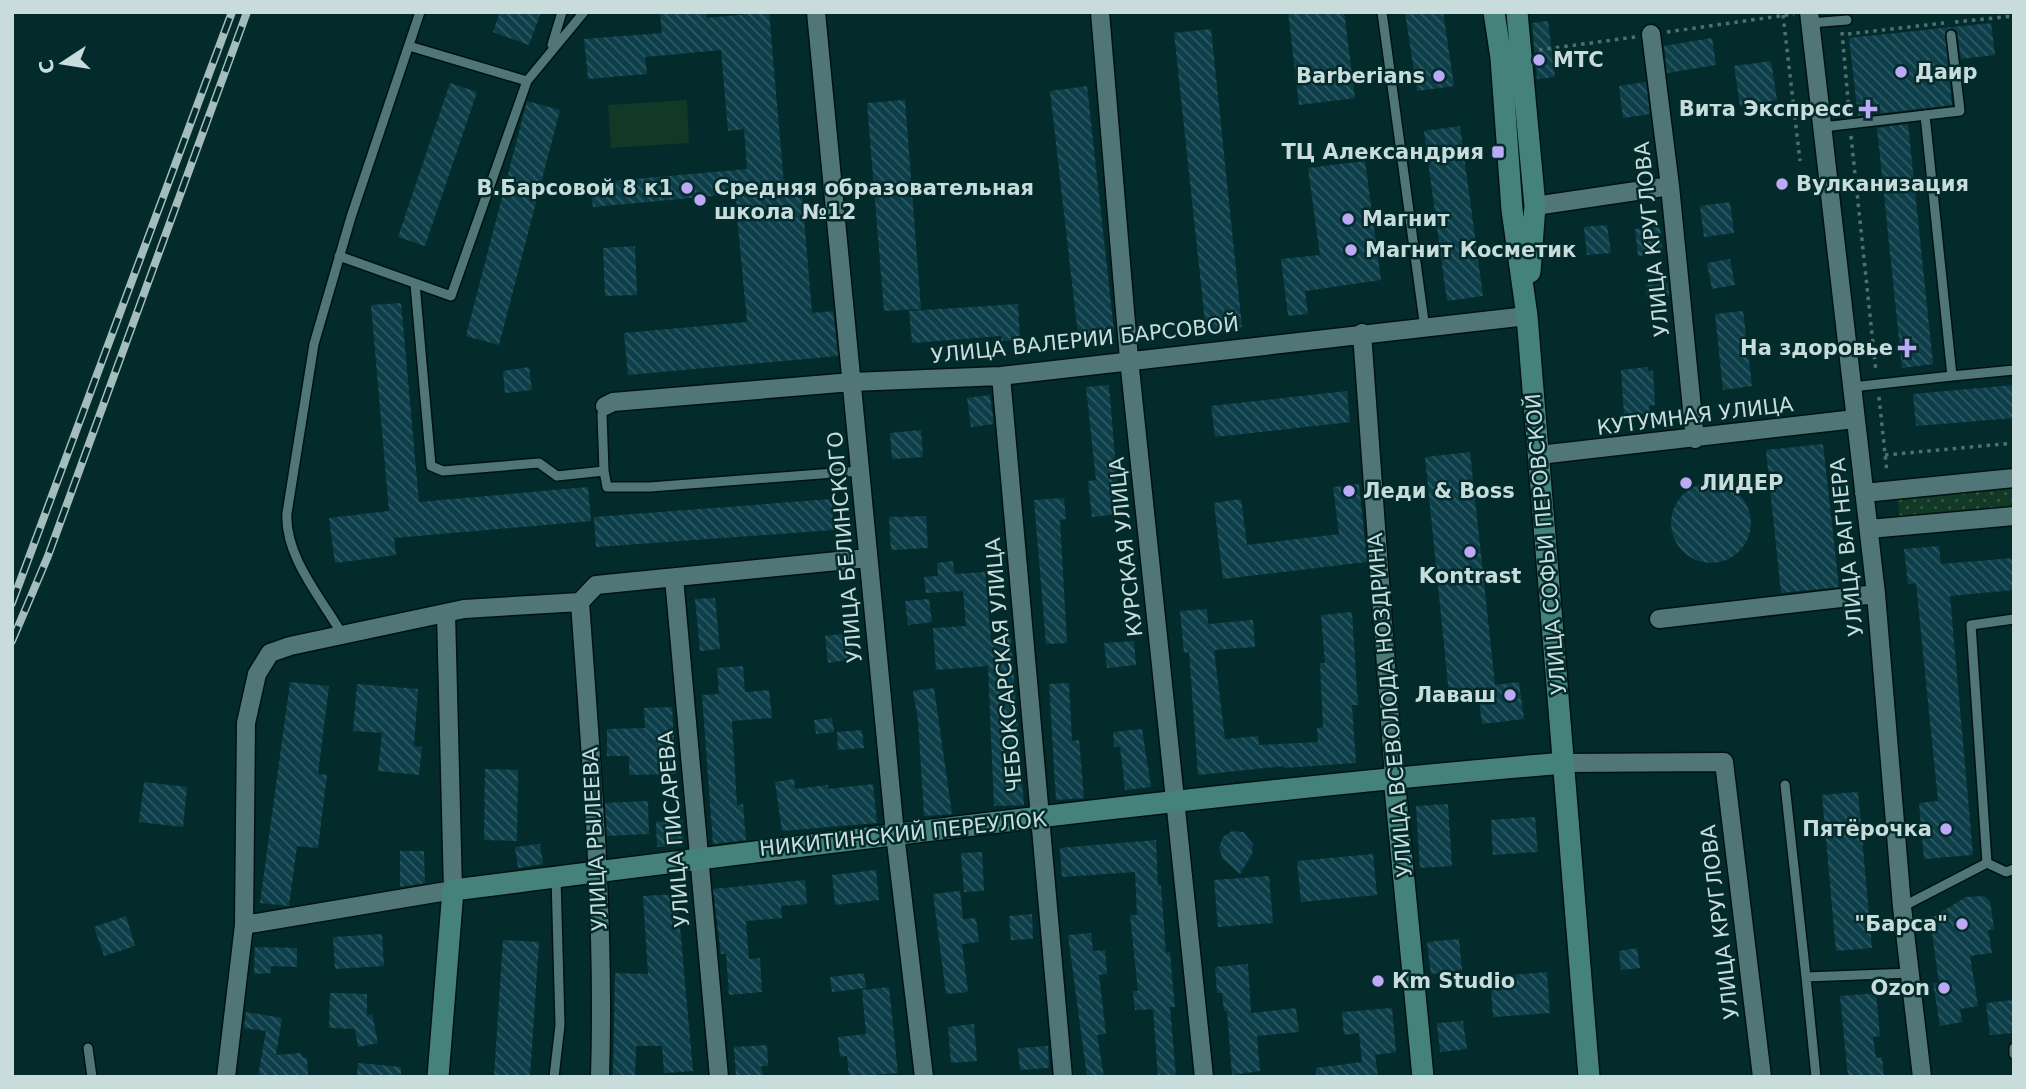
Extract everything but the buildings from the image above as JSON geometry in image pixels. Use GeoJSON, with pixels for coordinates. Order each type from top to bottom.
{"type":"FeatureCollection","features":[{"type":"Feature","properties":{"kind":"main road","name":"УЛИЦА СОФЬИ ПЕРОВСКОЙ"},"geometry":{"type":"LineString","coordinates":[[1494,12],[1501,58],[1512,210],[1527,316],[1589,1077]]}},
{"type":"Feature","properties":{"kind":"main road"},"geometry":{"type":"LineString","coordinates":[[1517,12],[1535,206],[1527,316]]}},
{"type":"Feature","properties":{"kind":"main road","name":"НИКИТИНСКИЙ ПЕРЕУЛОК"},"geometry":{"type":"LineString","coordinates":[[453,890],[895,834],[1394,777],[1564,763]]}},
{"type":"Feature","properties":{"kind":"main road","name":"УЛИЦА ВСЕВОЛОДА НОЗДРИНА"},"geometry":{"type":"LineString","coordinates":[[1394,777],[1423,1077]]}},
{"type":"Feature","properties":{"kind":"main road"},"geometry":{"type":"LineString","coordinates":[[438,1077],[453,890]]}},
{"type":"Feature","properties":{"kind":"street","name":"УЛИЦА БЕЛИНСКОГО"},"geometry":{"type":"LineString","coordinates":[[816,12],[895,834],[924,1077]]}},
{"type":"Feature","properties":{"kind":"street","name":"КУРСКАЯ УЛИЦА"},"geometry":{"type":"LineString","coordinates":[[1100,12],[1129,359],[1204,1077]]}},
{"type":"Feature","properties":{"kind":"street","name":"УЛИЦА ВАГНЕРА"},"geometry":{"type":"LineString","coordinates":[[1809,18],[1876,594],[1902,907],[1922,1077]]}},
{"type":"Feature","properties":{"kind":"street","name":"УЛИЦА КРУГЛОВА"},"geometry":{"type":"LineString","coordinates":[[1651,34],[1670,186],[1695,439]]}},
{"type":"Feature","properties":{"kind":"street"},"geometry":{"type":"LineString","coordinates":[[1535,206],[1670,186]]}},
{"type":"Feature","properties":{"kind":"street","name":"УЛИЦА ВАЛЕРИИ БАРСОВОЙ"},"geometry":{"type":"LineString","coordinates":[[605,405],[613,402],[852,382],[1001,376],[1129,359],[1527,316]]}},
{"type":"Feature","properties":{"kind":"street","name":"УЛИЦА ВСЕВОЛОДА НОЗДРИНА"},"geometry":{"type":"LineString","coordinates":[[1363,334],[1394,777]]}},
{"type":"Feature","properties":{"kind":"street","name":"ЧЕБОКСАРСКАЯ УЛИЦА"},"geometry":{"type":"LineString","coordinates":[[1001,376],[1063,1077]]}},
{"type":"Feature","properties":{"kind":"street","name":"КУТУМНАЯ УЛИЦА"},"geometry":{"type":"LineString","coordinates":[[1539,455],[1855,419]]}},
{"type":"Feature","properties":{"kind":"street"},"geometry":{"type":"LineString","coordinates":[[1864,493],[2014,478]]}},
{"type":"Feature","properties":{"kind":"street"},"geometry":{"type":"LineString","coordinates":[[1869,529],[2014,516]]}},
{"type":"Feature","properties":{"kind":"street"},"geometry":{"type":"LineString","coordinates":[[226,1077],[244,925],[246,723],[257,674],[270,653],[290,646],[446,612],[580,602],[596,585],[868,558]]}},
{"type":"Feature","properties":{"kind":"street","name":"УЛИЦА ПИСАРЕВА"},"geometry":{"type":"LineString","coordinates":[[674,578],[719,1077]]}},
{"type":"Feature","properties":{"kind":"street"},"geometry":{"type":"LineString","coordinates":[[1659,619],[1876,594]]}},
{"type":"Feature","properties":{"kind":"street","name":"УЛИЦА РЫЛЕЕВА"},"geometry":{"type":"LineString","coordinates":[[580,602],[603,988],[600,1077]]}},
{"type":"Feature","properties":{"kind":"street"},"geometry":{"type":"LineString","coordinates":[[446,612],[453,890]]}},
{"type":"Feature","properties":{"kind":"street","name":"УЛИЦА КРУГЛОВА"},"geometry":{"type":"LineString","coordinates":[[1564,763],[1724,762],[1762,1077]]}},
{"type":"Feature","properties":{"kind":"street","name":"НИКИТИНСКИЙ ПЕРЕУЛОК"},"geometry":{"type":"LineString","coordinates":[[244,925],[453,890]]}},
{"type":"Feature","properties":{"kind":"lane"},"geometry":{"type":"LineString","coordinates":[[342,634],[291,546],[286,527],[314,344],[339,256],[420,12]]}},
{"type":"Feature","properties":{"kind":"lane"},"geometry":{"type":"LineString","coordinates":[[550,50],[562,12]]}},
{"type":"Feature","properties":{"kind":"lane"},"geometry":{"type":"LineString","coordinates":[[339,256],[451,296],[527,81],[584,12]]}},
{"type":"Feature","properties":{"kind":"lane"},"geometry":{"type":"LineString","coordinates":[[1382,12],[1426,329]]}},
{"type":"Feature","properties":{"kind":"lane"},"geometry":{"type":"LineString","coordinates":[[1809,18],[1844,20]]}},
{"type":"Feature","properties":{"kind":"lane"},"geometry":{"type":"LineString","coordinates":[[1823,127],[1960,111],[1951,35]]}},
{"type":"Feature","properties":{"kind":"lane"},"geometry":{"type":"LineString","coordinates":[[408,46],[527,81]]}},
{"type":"Feature","properties":{"kind":"lane"},"geometry":{"type":"LineString","coordinates":[[1924,115],[1952,376]]}},
{"type":"Feature","properties":{"kind":"lane"},"geometry":{"type":"LineString","coordinates":[[415,284],[431,466],[443,471],[539,463],[557,476],[604,471]]}},
{"type":"Feature","properties":{"kind":"lane"},"geometry":{"type":"LineString","coordinates":[[1852,387],[2014,370]]}},
{"type":"Feature","properties":{"kind":"lane"},"geometry":{"type":"LineString","coordinates":[[605,405],[602,414],[607,487],[650,487],[860,471]]}},
{"type":"Feature","properties":{"kind":"lane"},"geometry":{"type":"LineString","coordinates":[[1987,863],[1971,625],[2014,620]]}},
{"type":"Feature","properties":{"kind":"lane"},"geometry":{"type":"LineString","coordinates":[[1784,785],[1816,1077]]}},
{"type":"Feature","properties":{"kind":"lane"},"geometry":{"type":"LineString","coordinates":[[1902,907],[1987,863]]}},
{"type":"Feature","properties":{"kind":"lane"},"geometry":{"type":"LineString","coordinates":[[1987,863],[2006,872],[2014,869]]}},
{"type":"Feature","properties":{"kind":"lane"},"geometry":{"type":"LineString","coordinates":[[554,1077],[560,1025],[556,877]]}},
{"type":"Feature","properties":{"kind":"lane"},"geometry":{"type":"LineString","coordinates":[[1806,978],[1911,973]]}},
{"type":"Feature","properties":{"kind":"lane"},"geometry":{"type":"LineString","coordinates":[[88,1048],[92,1077]]}},
{"type":"Feature","properties":{"kind":"path"},"geometry":{"type":"LineString","coordinates":[[1783,15],[1800,161]]}},
{"type":"Feature","properties":{"kind":"path"},"geometry":{"type":"LineString","coordinates":[[1842,35],[2014,16]]}},
{"type":"Feature","properties":{"kind":"path"},"geometry":{"type":"LineString","coordinates":[[1844,20],[1842,35],[1850,124],[1889,491]]}},
{"type":"Feature","properties":{"kind":"path"},"geometry":{"type":"LineString","coordinates":[[1885,455],[2014,443]]}},
{"type":"Feature","properties":{"kind":"green space"},"geometry":{"type":"Polygon","coordinates":[[[687,100],[689,143],[611,148],[608,105],[687,100]]]}},
{"type":"Feature","properties":{"kind":"green space"},"geometry":{"type":"Polygon","coordinates":[[[2014,486],[2014,507],[1900,517],[1897,497],[2014,486]]]}},
{"type":"Feature","properties":{"kind":"railway"},"geometry":{"type":"LineString","coordinates":[[12,603],[232,12]]}},
{"type":"Feature","properties":{"kind":"railway"},"geometry":{"type":"LineString","coordinates":[[12,641],[48,556],[247,12]]}},
{"type":"Feature","properties":{"kind":"place","name":"МТС"},"geometry":{"type":"Point","coordinates":[1539,60]}},
{"type":"Feature","properties":{"kind":"place","name":"Даир"},"geometry":{"type":"Point","coordinates":[1901,72]}},
{"type":"Feature","properties":{"kind":"place","name":"Barberians"},"geometry":{"type":"Point","coordinates":[1439,76]}},
{"type":"Feature","properties":{"kind":"place","name":"Вита Экспресс"},"geometry":{"type":"Point","coordinates":[1868,109]}},
{"type":"Feature","properties":{"kind":"place","name":"ТЦ Александрия"},"geometry":{"type":"Point","coordinates":[1498,152]}},
{"type":"Feature","properties":{"kind":"place","name":"Вулканизация"},"geometry":{"type":"Point","coordinates":[1782,184]}},
{"type":"Feature","properties":{"kind":"place","name":"В.Барсовой 8 к1"},"geometry":{"type":"Point","coordinates":[687,188]}},
{"type":"Feature","properties":{"kind":"place","name":"Средняя образовательная школа №12"},"geometry":{"type":"Point","coordinates":[700,200]}},
{"type":"Feature","properties":{"kind":"place","name":"Магнит"},"geometry":{"type":"Point","coordinates":[1348,219]}},
{"type":"Feature","properties":{"kind":"place","name":"Магнит Косметик"},"geometry":{"type":"Point","coordinates":[1351,250]}},
{"type":"Feature","properties":{"kind":"place","name":"На здоровье"},"geometry":{"type":"Point","coordinates":[1907,348]}},
{"type":"Feature","properties":{"kind":"place","name":"ЛИДЕР"},"geometry":{"type":"Point","coordinates":[1686,483]}},
{"type":"Feature","properties":{"kind":"place","name":"Леди & Boss"},"geometry":{"type":"Point","coordinates":[1349,491]}},
{"type":"Feature","properties":{"kind":"place","name":"Kontrast"},"geometry":{"type":"Point","coordinates":[1470,552]}},
{"type":"Feature","properties":{"kind":"place","name":"Лаваш"},"geometry":{"type":"Point","coordinates":[1510,695]}},
{"type":"Feature","properties":{"kind":"place","name":"Пятёрочка"},"geometry":{"type":"Point","coordinates":[1946,829]}},
{"type":"Feature","properties":{"kind":"place","name":"\"Барса\""},"geometry":{"type":"Point","coordinates":[1962,924]}},
{"type":"Feature","properties":{"kind":"place","name":"Кm Studio"},"geometry":{"type":"Point","coordinates":[1378,981]}},
{"type":"Feature","properties":{"kind":"place","name":"Ozon"},"geometry":{"type":"Point","coordinates":[1944,988]}}]}
